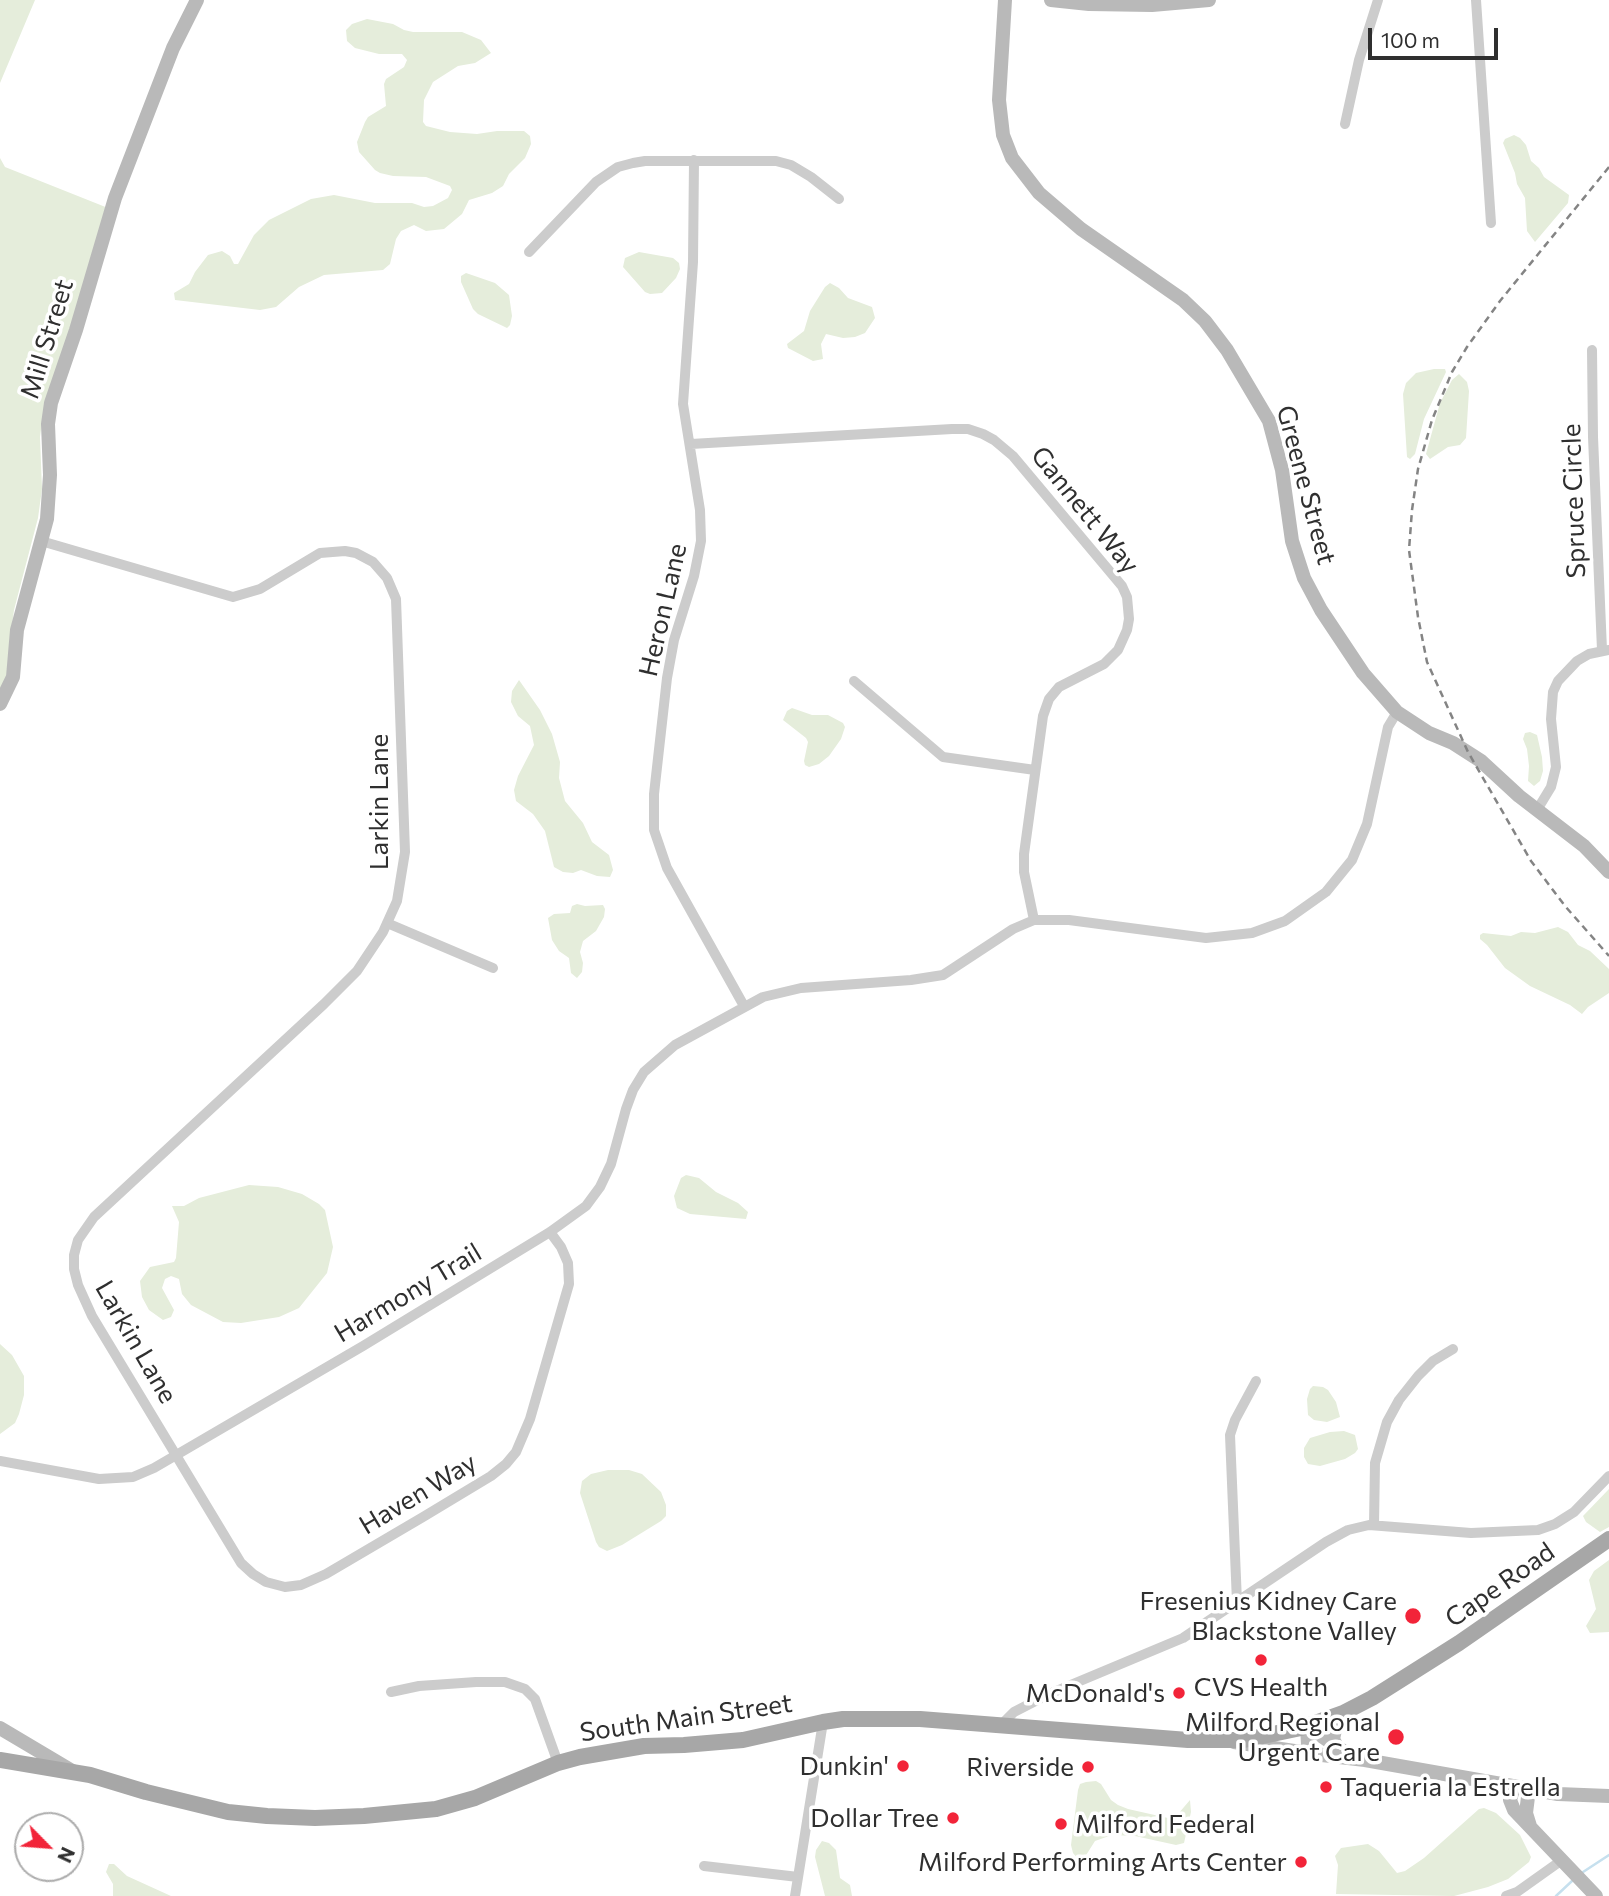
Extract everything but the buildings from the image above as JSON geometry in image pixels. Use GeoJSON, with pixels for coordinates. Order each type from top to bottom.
{"type":"FeatureCollection","features":[{"type":"Feature","properties":{"kind":"main road","name":"Cape Road"},"geometry":{"type":"LineString","coordinates":[[1307,1726],[1353,1708],[1434,1660],[1609,1539]]}},
{"type":"Feature","properties":{"kind":"main road","name":"South Main Street"},"geometry":{"type":"LineString","coordinates":[[0,1760],[76,1773],[228,1812],[293,1818],[338,1817],[436,1809],[475,1798],[558,1763],[644,1746],[743,1740],[823,1722],[881,1718],[1229,1741],[1266,1737],[1307,1726]]}},
{"type":"Feature","properties":{"kind":"street","name":"Mill Street"},"geometry":{"type":"LineString","coordinates":[[0,704],[13,677],[16,630],[41,541],[50,489],[48,433],[51,403],[76,330],[115,198],[173,48],[197,0]]}},
{"type":"Feature","properties":{"kind":"street","name":"Greene Street"},"geometry":{"type":"LineString","coordinates":[[1005,0],[999,100],[1003,135],[1013,158],[1039,193],[1080,229],[1183,300],[1205,321],[1227,351],[1269,421],[1282,470],[1295,555],[1311,593],[1363,673],[1397,712],[1429,733],[1476,757],[1537,810],[1584,846],[1609,872]]}},
{"type":"Feature","properties":{"kind":"street"},"geometry":{"type":"LineString","coordinates":[[1051,0],[1089,4],[1152,5],[1209,0]]}},
{"type":"Feature","properties":{"kind":"street"},"geometry":{"type":"LineString","coordinates":[[1345,124],[1359,60],[1378,0]]}},
{"type":"Feature","properties":{"kind":"street"},"geometry":{"type":"LineString","coordinates":[[1476,0],[1491,223]]}},
{"type":"Feature","properties":{"kind":"street","name":"Heron Lane"},"geometry":{"type":"LineString","coordinates":[[694,160],[694,251],[683,404],[700,510],[701,541],[674,640],[667,678],[655,778],[654,830],[667,867],[744,1006]]}},
{"type":"Feature","properties":{"kind":"street"},"geometry":{"type":"LineString","coordinates":[[529,252],[579,198],[608,173],[618,167],[645,161],[783,163],[811,177],[839,199]]}},
{"type":"Feature","properties":{"kind":"street","name":"Spruce Circle"},"geometry":{"type":"LineString","coordinates":[[1592,350],[1593,437],[1606,650]]}},
{"type":"Feature","properties":{"kind":"street","name":"Gannett Way"},"geometry":{"type":"LineString","coordinates":[[691,444],[968,429],[994,440],[1013,456],[1115,575],[1122,586],[1129,609],[1127,630],[1112,657],[1104,664],[1065,683],[1054,692],[1043,716],[1024,854],[1024,872],[1034,919]]}},
{"type":"Feature","properties":{"kind":"street","name":"Larkin Lane"},"geometry":{"type":"LineString","coordinates":[[41,541],[233,597],[260,589],[307,559],[330,551],[356,553],[373,562],[382,571],[393,587],[396,598],[405,852],[397,901],[387,923],[371,953],[357,971],[94,1217],[78,1240],[74,1255],[78,1285],[92,1316],[177,1455]]}},
{"type":"Feature","properties":{"kind":"street"},"geometry":{"type":"LineString","coordinates":[[1537,810],[1551,787],[1556,766],[1551,706],[1558,681],[1577,661],[1606,650]]}},
{"type":"Feature","properties":{"kind":"street"},"geometry":{"type":"LineString","coordinates":[[854,681],[943,757],[1035,770]]}},
{"type":"Feature","properties":{"kind":"street"},"geometry":{"type":"LineString","coordinates":[[1034,919],[1069,920],[1206,938],[1252,933],[1285,921],[1326,892],[1352,860],[1367,824],[1388,727],[1397,712]]}},
{"type":"Feature","properties":{"kind":"street","name":"Harmony Trail"},"geometry":{"type":"LineString","coordinates":[[0,1461],[99,1479],[117,1479],[133,1477],[177,1455],[363,1346],[586,1206],[600,1187],[611,1164],[633,1090],[644,1072],[675,1045],[763,997],[801,988],[911,981],[943,975],[1013,929],[1034,919]]}},
{"type":"Feature","properties":{"kind":"street"},"geometry":{"type":"LineString","coordinates":[[387,923],[493,968]]}},
{"type":"Feature","properties":{"kind":"street","name":"Haven Way"},"geometry":{"type":"LineString","coordinates":[[177,1455],[241,1563],[266,1582],[285,1587],[301,1585],[326,1574],[423,1517],[506,1464],[524,1436],[569,1284],[568,1263],[550,1231]]}},
{"type":"Feature","properties":{"kind":"street"},"geometry":{"type":"LineString","coordinates":[[1374,1525],[1375,1468],[1390,1415],[1418,1376],[1433,1361],[1452,1349]]}},
{"type":"Feature","properties":{"kind":"street"},"geometry":{"type":"LineString","coordinates":[[1237,1602],[1230,1438],[1234,1422],[1256,1381]]}},
{"type":"Feature","properties":{"kind":"street"},"geometry":{"type":"LineString","coordinates":[[1001,1726],[1014,1712],[1054,1692],[1183,1638],[1332,1538],[1356,1527],[1374,1525],[1471,1533],[1538,1530],[1555,1524],[1574,1511],[1609,1476]]}},
{"type":"Feature","properties":{"kind":"street"},"geometry":{"type":"LineString","coordinates":[[391,1692],[419,1686],[475,1682],[505,1682],[525,1689],[535,1699],[558,1763]]}},
{"type":"Feature","properties":{"kind":"street"},"geometry":{"type":"LineString","coordinates":[[1332,1752],[1335,1730],[1342,1718],[1353,1708]]}},
{"type":"Feature","properties":{"kind":"street"},"geometry":{"type":"LineString","coordinates":[[795,1896],[823,1722]]}},
{"type":"Feature","properties":{"kind":"street"},"geometry":{"type":"LineString","coordinates":[[1307,1726],[1308,1745],[1314,1752],[1332,1752]]}},
{"type":"Feature","properties":{"kind":"street"},"geometry":{"type":"LineString","coordinates":[[0,1728],[76,1773]]}},
{"type":"Feature","properties":{"kind":"street"},"geometry":{"type":"LineString","coordinates":[[1229,1741],[1263,1748],[1332,1752],[1530,1789],[1568,1795],[1609,1797]]}},
{"type":"Feature","properties":{"kind":"street"},"geometry":{"type":"LineString","coordinates":[[1492,1782],[1514,1811],[1596,1896]]}},
{"type":"Feature","properties":{"kind":"street"},"geometry":{"type":"LineString","coordinates":[[1514,1786],[1510,1800],[1514,1811]]}},
{"type":"Feature","properties":{"kind":"street"},"geometry":{"type":"LineString","coordinates":[[1530,1789],[1526,1813],[1531,1827]]}},
{"type":"Feature","properties":{"kind":"street"},"geometry":{"type":"LineString","coordinates":[[1506,1896],[1517,1892],[1562,1860]]}},
{"type":"Feature","properties":{"kind":"street"},"geometry":{"type":"LineString","coordinates":[[704,1866],[798,1877]]}},
{"type":"Feature","properties":{"kind":"green space"},"geometry":{"type":"Polygon","coordinates":[[[0,0],[35,0],[0,83],[0,0]]]}},
{"type":"Feature","properties":{"kind":"green space"},"geometry":{"type":"Polygon","coordinates":[[[367,19],[393,24],[413,32],[462,32],[481,40],[491,53],[475,63],[458,66],[433,82],[424,100],[423,122],[426,126],[450,132],[477,134],[524,131],[530,136],[531,144],[525,158],[509,174],[503,186],[492,193],[469,200],[462,214],[444,229],[426,231],[414,225],[401,231],[396,239],[390,264],[383,270],[324,275],[299,287],[276,307],[260,310],[175,300],[174,293],[189,284],[208,255],[222,251],[230,256],[234,264],[238,264],[254,235],[269,220],[311,199],[334,195],[375,203],[412,203],[424,207],[433,206],[448,198],[452,190],[450,186],[426,177],[380,173],[359,152],[357,142],[365,122],[368,117],[386,106],[386,79],[404,67],[407,60],[402,54],[379,54],[355,48],[347,41],[346,30],[352,24],[367,19]]]}},
{"type":"Feature","properties":{"kind":"green space"},"geometry":{"type":"Polygon","coordinates":[[[1514,135],[1526,145],[1531,161],[1544,177],[1569,195],[1568,203],[1535,242],[1527,231],[1525,198],[1517,184],[1503,143],[1514,135]]]}},
{"type":"Feature","properties":{"kind":"green space"},"geometry":{"type":"Polygon","coordinates":[[[0,158],[5,167],[108,208],[43,414],[40,437],[42,489],[38,518],[14,610],[10,674],[0,697],[0,158]]]}},
{"type":"Feature","properties":{"kind":"green space"},"geometry":{"type":"Polygon","coordinates":[[[639,252],[673,258],[679,263],[680,269],[676,278],[662,293],[645,292],[623,267],[625,258],[639,252]]]}},
{"type":"Feature","properties":{"kind":"green space"},"geometry":{"type":"Polygon","coordinates":[[[466,273],[495,283],[509,295],[512,316],[507,328],[473,309],[461,282],[461,276],[466,273]]]}},
{"type":"Feature","properties":{"kind":"green space"},"geometry":{"type":"Polygon","coordinates":[[[830,283],[848,298],[872,307],[875,318],[865,333],[855,337],[843,338],[826,334],[821,344],[823,359],[813,361],[788,348],[787,344],[804,331],[810,311],[830,283]]]}},
{"type":"Feature","properties":{"kind":"green space"},"geometry":{"type":"Polygon","coordinates":[[[1445,369],[1446,372],[1424,419],[1415,454],[1410,459],[1407,457],[1403,394],[1406,383],[1416,373],[1445,369]]]}},
{"type":"Feature","properties":{"kind":"green space"},"geometry":{"type":"Polygon","coordinates":[[[1459,374],[1467,382],[1469,391],[1466,438],[1460,445],[1448,447],[1430,459],[1426,454],[1440,403],[1452,380],[1459,374]]]}},
{"type":"Feature","properties":{"kind":"green space"},"geometry":{"type":"Polygon","coordinates":[[[519,680],[540,710],[552,734],[560,762],[559,778],[565,801],[583,823],[592,842],[609,855],[613,870],[610,877],[581,870],[563,872],[554,867],[545,831],[533,814],[516,801],[514,790],[518,776],[534,745],[530,726],[518,716],[511,702],[512,691],[519,680]]]}},
{"type":"Feature","properties":{"kind":"green space"},"geometry":{"type":"Polygon","coordinates":[[[792,708],[812,715],[828,715],[843,723],[845,727],[841,739],[829,756],[819,764],[809,767],[805,765],[808,742],[783,720],[787,711],[792,708]]]}},
{"type":"Feature","properties":{"kind":"green space"},"geometry":{"type":"Polygon","coordinates":[[[1525,733],[1537,735],[1542,757],[1543,771],[1540,781],[1534,786],[1528,781],[1527,749],[1523,739],[1525,733]]]}},
{"type":"Feature","properties":{"kind":"green space"},"geometry":{"type":"Polygon","coordinates":[[[603,905],[605,909],[604,917],[596,931],[583,941],[580,952],[582,972],[577,978],[571,973],[569,958],[559,951],[552,940],[548,918],[554,914],[570,913],[572,906],[603,905]]]}},
{"type":"Feature","properties":{"kind":"green space"},"geometry":{"type":"Polygon","coordinates":[[[1558,927],[1568,932],[1578,945],[1590,951],[1609,969],[1609,993],[1582,1014],[1570,1005],[1530,986],[1505,968],[1480,939],[1483,933],[1511,936],[1558,927]]]}},
{"type":"Feature","properties":{"kind":"green space"},"geometry":{"type":"Polygon","coordinates":[[[686,1175],[699,1178],[716,1192],[738,1203],[748,1212],[746,1219],[690,1214],[677,1208],[674,1196],[681,1178],[686,1175]]]}},
{"type":"Feature","properties":{"kind":"green space"},"geometry":{"type":"Polygon","coordinates":[[[249,1185],[278,1187],[302,1194],[325,1210],[333,1247],[327,1273],[299,1308],[279,1317],[241,1323],[223,1322],[191,1305],[182,1294],[179,1279],[171,1276],[165,1279],[162,1288],[174,1310],[171,1317],[163,1320],[149,1310],[142,1297],[140,1281],[150,1267],[174,1262],[176,1258],[179,1222],[172,1206],[184,1206],[199,1198],[249,1185]]]}},
{"type":"Feature","properties":{"kind":"green space"},"geometry":{"type":"Polygon","coordinates":[[[0,1344],[12,1355],[24,1376],[24,1395],[15,1423],[0,1434],[0,1344]]]}},
{"type":"Feature","properties":{"kind":"green space"},"geometry":{"type":"Polygon","coordinates":[[[1313,1386],[1328,1390],[1336,1402],[1340,1417],[1327,1422],[1314,1420],[1308,1415],[1307,1399],[1313,1386]]]}},
{"type":"Feature","properties":{"kind":"green space"},"geometry":{"type":"Polygon","coordinates":[[[1344,1431],[1355,1435],[1358,1449],[1355,1453],[1345,1459],[1320,1466],[1308,1464],[1304,1457],[1304,1448],[1310,1438],[1344,1431]]]}},
{"type":"Feature","properties":{"kind":"green space"},"geometry":{"type":"Polygon","coordinates":[[[608,1470],[629,1470],[642,1474],[661,1492],[666,1505],[666,1516],[622,1545],[607,1551],[596,1542],[580,1493],[582,1481],[591,1474],[608,1470]]]}},
{"type":"Feature","properties":{"kind":"green space"},"geometry":{"type":"Polygon","coordinates":[[[1609,1489],[1609,1527],[1600,1532],[1586,1522],[1583,1516],[1609,1489]]]}},
{"type":"Feature","properties":{"kind":"green space"},"geometry":{"type":"Polygon","coordinates":[[[1609,1560],[1609,1632],[1590,1633],[1586,1626],[1596,1609],[1589,1580],[1594,1571],[1609,1560]]]}},
{"type":"Feature","properties":{"kind":"green space"},"geometry":{"type":"Polygon","coordinates":[[[1096,1781],[1118,1805],[1168,1818],[1178,1814],[1190,1800],[1191,1812],[1184,1843],[1176,1845],[1135,1836],[1112,1835],[1095,1841],[1083,1860],[1079,1860],[1071,1845],[1078,1790],[1080,1784],[1096,1781]]]}},
{"type":"Feature","properties":{"kind":"green space"},"geometry":{"type":"Polygon","coordinates":[[[1484,1808],[1496,1813],[1520,1835],[1531,1857],[1529,1862],[1508,1879],[1454,1896],[1336,1894],[1338,1865],[1335,1856],[1341,1848],[1368,1844],[1379,1851],[1397,1873],[1405,1871],[1424,1858],[1479,1809],[1484,1808]]]}},
{"type":"Feature","properties":{"kind":"green space"},"geometry":{"type":"Polygon","coordinates":[[[822,1841],[829,1843],[836,1850],[840,1878],[850,1885],[852,1896],[825,1896],[815,1857],[822,1841]]]}},
{"type":"Feature","properties":{"kind":"green space"},"geometry":{"type":"Polygon","coordinates":[[[109,1864],[114,1864],[127,1876],[171,1896],[113,1896],[113,1884],[106,1872],[109,1864]]]}},
{"type":"Feature","properties":{"kind":"waterway"},"geometry":{"type":"LineString","coordinates":[[1580,1874],[1609,1855]]}},
{"type":"Feature","properties":{"kind":"waterway"},"geometry":{"type":"LineString","coordinates":[[1556,1896],[1572,1881]]}},
{"type":"Feature","properties":{"kind":"railway"},"geometry":{"type":"LineString","coordinates":[[1609,167],[1500,301],[1452,372],[1432,420],[1418,469],[1409,550],[1427,662],[1468,752],[1531,861],[1565,906],[1609,956]]}},
{"type":"Feature","properties":{"kind":"place","name":"Fresenius Kidney Care Blackstone Valley"},"geometry":{"type":"Point","coordinates":[1413,1616]}},
{"type":"Feature","properties":{"kind":"place","name":"CVS Health"},"geometry":{"type":"Point","coordinates":[1261,1660]}},
{"type":"Feature","properties":{"kind":"place","name":"McDonald's"},"geometry":{"type":"Point","coordinates":[1179,1693]}},
{"type":"Feature","properties":{"kind":"place","name":"Milford Regional Urgent Care"},"geometry":{"type":"Point","coordinates":[1396,1737]}},
{"type":"Feature","properties":{"kind":"place","name":"Dunkin'"},"geometry":{"type":"Point","coordinates":[903,1766]}},
{"type":"Feature","properties":{"kind":"place","name":"Riverside"},"geometry":{"type":"Point","coordinates":[1088,1767]}},
{"type":"Feature","properties":{"kind":"place","name":"Taqueria la Estrella"},"geometry":{"type":"Point","coordinates":[1326,1787]}},
{"type":"Feature","properties":{"kind":"place","name":"Dollar Tree"},"geometry":{"type":"Point","coordinates":[953,1818]}},
{"type":"Feature","properties":{"kind":"place","name":"Milford Federal"},"geometry":{"type":"Point","coordinates":[1061,1824]}},
{"type":"Feature","properties":{"kind":"place","name":"Milford Performing Arts Center"},"geometry":{"type":"Point","coordinates":[1301,1862]}}]}
